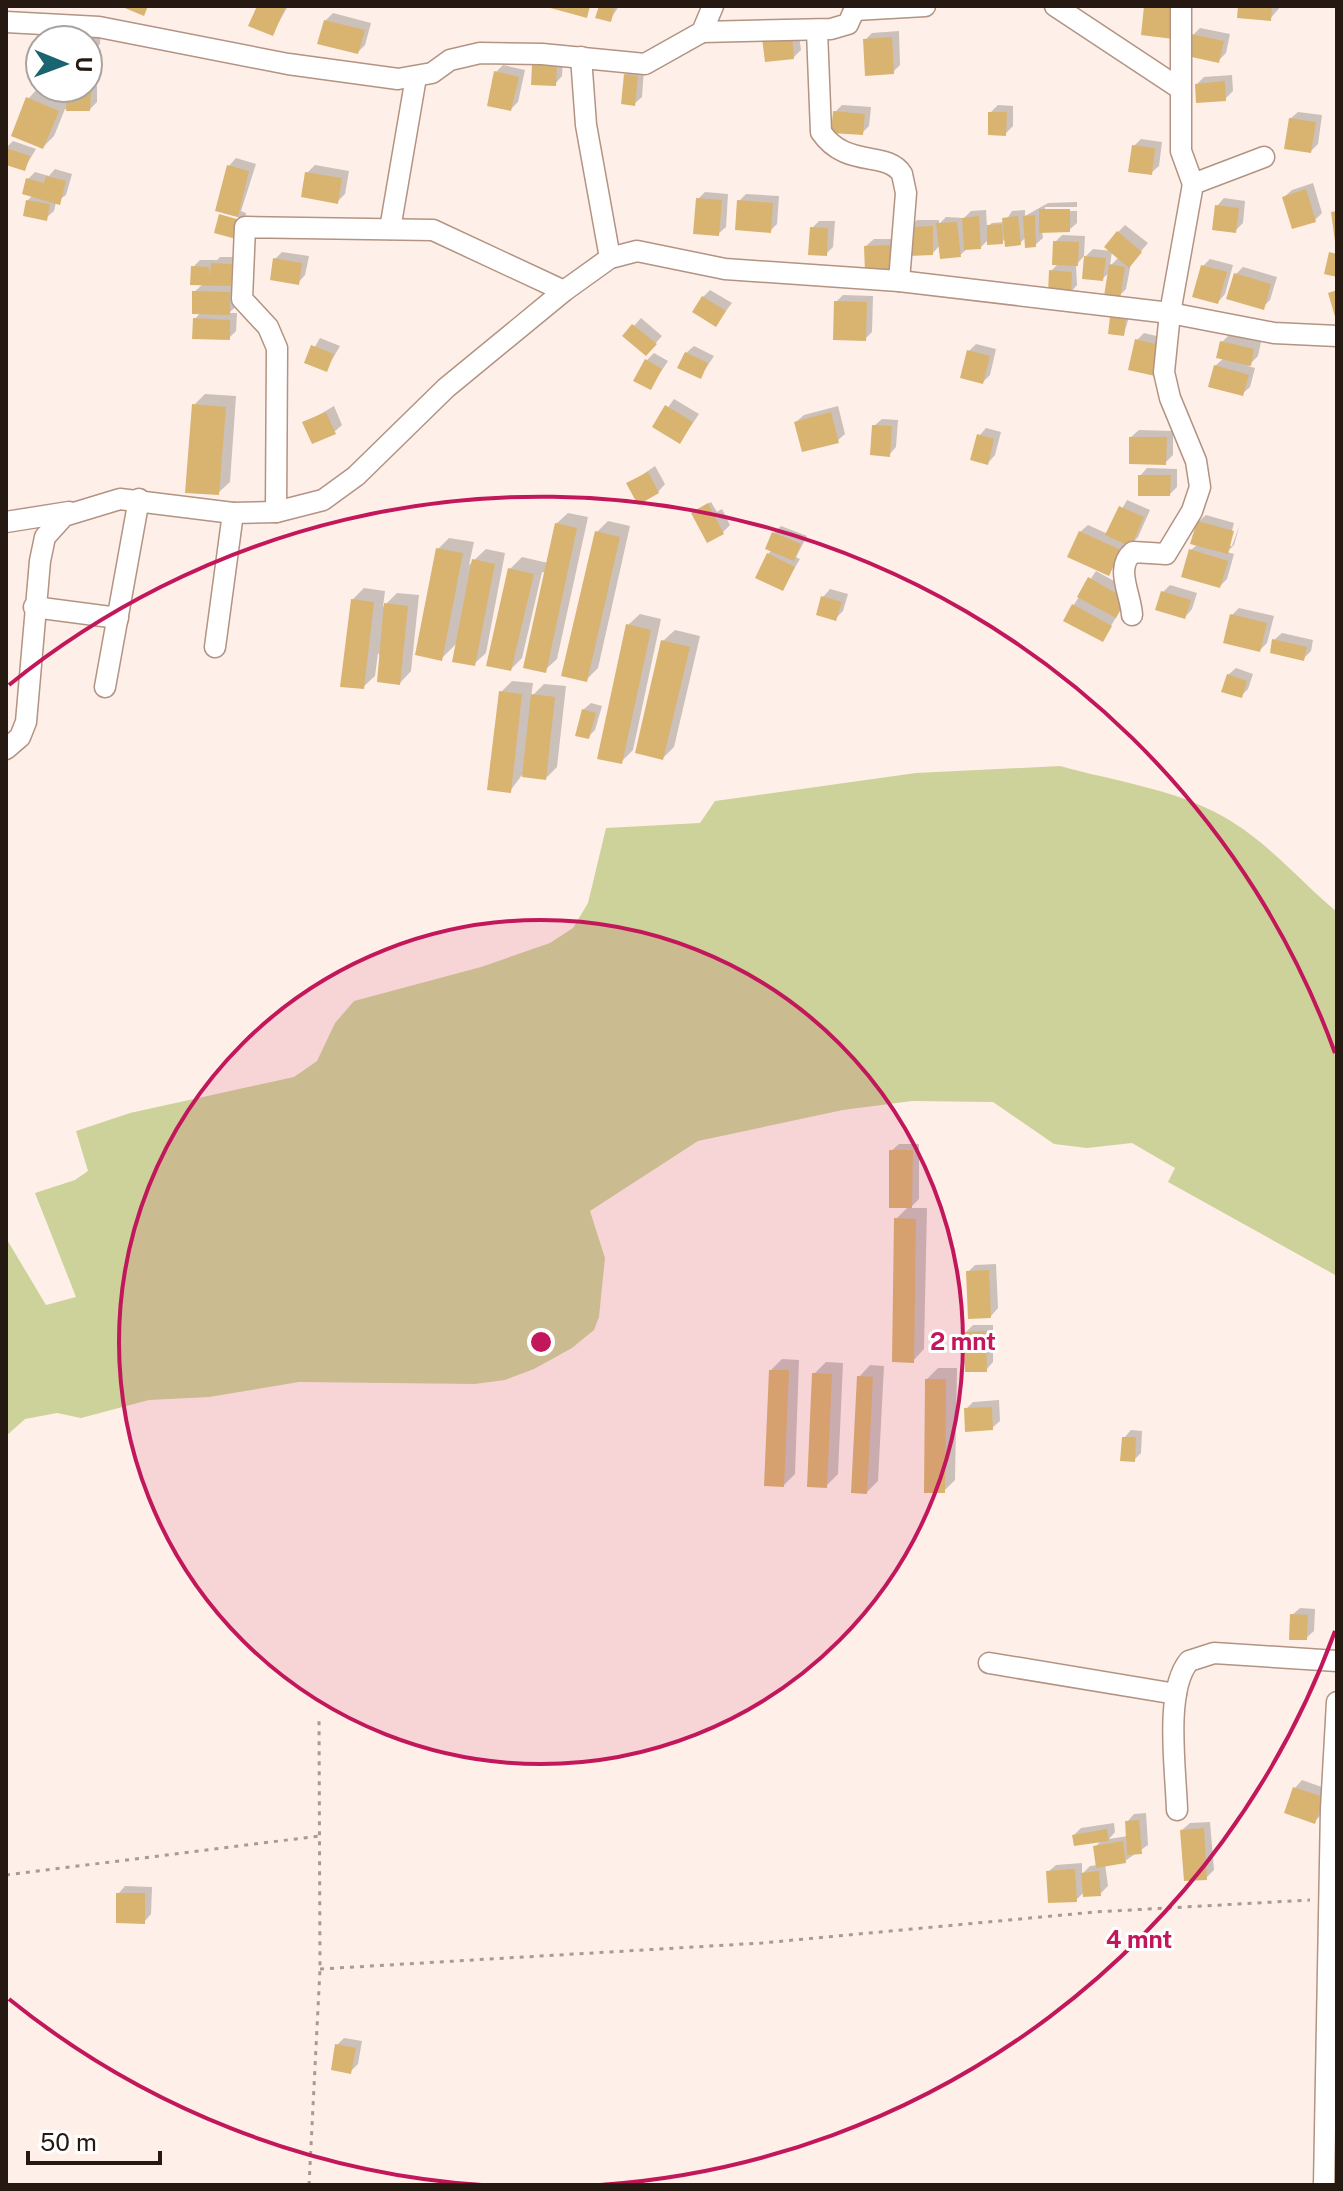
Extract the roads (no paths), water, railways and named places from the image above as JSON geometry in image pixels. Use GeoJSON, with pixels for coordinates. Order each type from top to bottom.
{"type":"FeatureCollection","features":[{"type":"Feature","properties":{"kind":"street"},"geometry":{"type":"LineString","coordinates":[[702,32],[713,6]]}},
{"type":"Feature","properties":{"kind":"street"},"geometry":{"type":"LineString","coordinates":[[6,22],[46,15],[368,77],[416,77],[432,73],[460,55],[512,53],[645,64],[702,32],[817,31],[843,26],[856,8],[925,6]]}},
{"type":"Feature","properties":{"kind":"street"},"geometry":{"type":"LineString","coordinates":[[1055,6],[1179,88]]}},
{"type":"Feature","properties":{"kind":"street"},"geometry":{"type":"LineString","coordinates":[[1132,615],[1123,571],[1127,557],[1133,552],[1166,554],[1192,511],[1200,487],[1190,441],[1165,380],[1170,313],[1193,184],[1181,151],[1181,6]]}},
{"type":"Feature","properties":{"kind":"street"},"geometry":{"type":"LineString","coordinates":[[817,31],[821,132],[846,155],[894,165],[906,184],[899,281]]}},
{"type":"Feature","properties":{"kind":"street"},"geometry":{"type":"LineString","coordinates":[[581,57],[586,125],[610,258]]}},
{"type":"Feature","properties":{"kind":"street"},"geometry":{"type":"LineString","coordinates":[[390,229],[416,77]]}},
{"type":"Feature","properties":{"kind":"street"},"geometry":{"type":"LineString","coordinates":[[1193,184],[1264,157]]}},
{"type":"Feature","properties":{"kind":"street"},"geometry":{"type":"LineString","coordinates":[[276,512],[277,348],[268,327],[242,299],[245,227],[433,230],[564,291]]}},
{"type":"Feature","properties":{"kind":"street"},"geometry":{"type":"LineString","coordinates":[[6,522],[74,511],[120,499],[233,513],[276,512],[323,500],[356,476],[446,388],[564,291],[610,258],[637,251],[725,269],[899,281],[1170,313],[1274,333],[1337,336]]}},
{"type":"Feature","properties":{"kind":"street"},"geometry":{"type":"LineString","coordinates":[[105,687],[139,499]]}},
{"type":"Feature","properties":{"kind":"street"},"geometry":{"type":"LineString","coordinates":[[6,749],[20,737],[26,722],[34,607],[45,537],[57,522],[74,511]]}},
{"type":"Feature","properties":{"kind":"street"},"geometry":{"type":"LineString","coordinates":[[215,647],[233,513]]}},
{"type":"Feature","properties":{"kind":"street"},"geometry":{"type":"LineString","coordinates":[[34,607],[118,618]]}},
{"type":"Feature","properties":{"kind":"street"},"geometry":{"type":"LineString","coordinates":[[1177,1810],[1176,1694],[1182,1669],[1197,1656],[1233,1654],[1337,1661]]}},
{"type":"Feature","properties":{"kind":"street"},"geometry":{"type":"LineString","coordinates":[[989,1663],[1176,1694]]}},
{"type":"Feature","properties":{"kind":"street"},"geometry":{"type":"LineString","coordinates":[[1324,2185],[1337,1702]]}}]}
